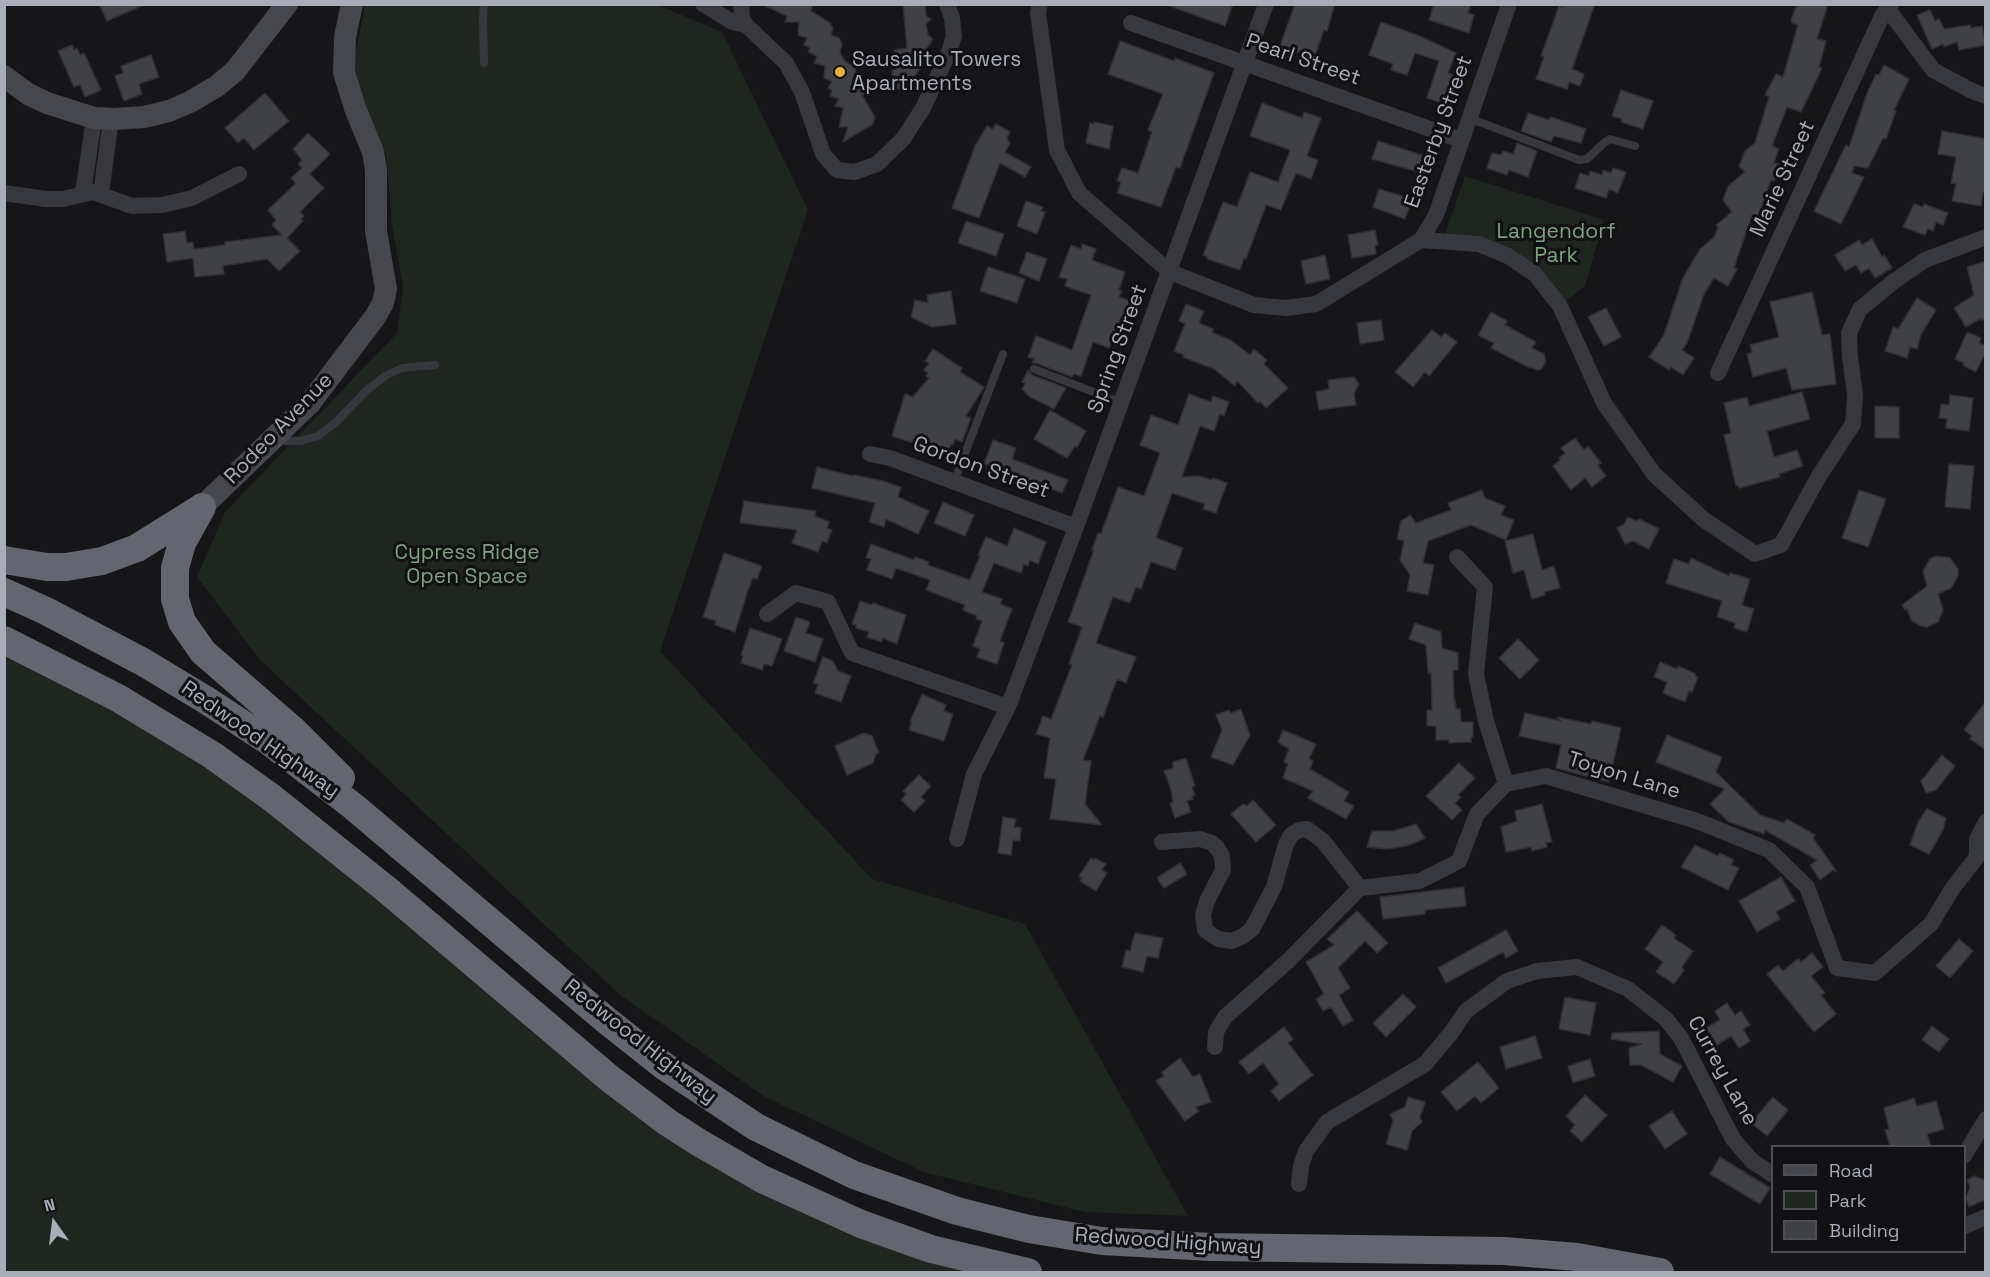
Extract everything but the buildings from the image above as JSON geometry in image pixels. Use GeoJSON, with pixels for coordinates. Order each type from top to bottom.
{"type":"FeatureCollection","features":[{"type":"Feature","properties":{"kind":"highway"},"geometry":{"type":"LineString","coordinates":[[4,560],[47,567],[66,567],[101,561],[137,548],[202,507]]}},
{"type":"Feature","properties":{"kind":"highway"},"geometry":{"type":"LineString","coordinates":[[202,507],[182,543],[174,576],[176,607],[187,631],[209,658],[273,712],[322,759],[410,854]]}},
{"type":"Feature","properties":{"kind":"highway","name":"Redwood Highway"},"geometry":{"type":"LineString","coordinates":[[4,592],[111,645],[206,700],[296,762],[410,854],[634,1044],[694,1087],[788,1144],[854,1175],[923,1200],[1020,1227],[1102,1241],[1211,1247],[1516,1252],[1577,1257],[1660,1272]]}},
{"type":"Feature","properties":{"kind":"highway","name":"Redwood Highway"},"geometry":{"type":"LineString","coordinates":[[4,640],[118,698],[181,736],[257,787],[301,819],[379,883],[609,1078],[667,1122],[698,1142],[762,1179],[861,1224],[931,1249],[1028,1272]]}},
{"type":"Feature","properties":{"kind":"street"},"geometry":{"type":"LineString","coordinates":[[4,76],[28,94],[47,104],[102,118],[144,117],[169,111],[217,86],[235,71],[248,58],[287,4]]}},
{"type":"Feature","properties":{"kind":"street","name":"Rodeo Avenue"},"geometry":{"type":"LineString","coordinates":[[202,507],[305,408],[327,382],[383,303],[386,289],[376,231],[376,170],[373,152],[355,108],[344,72],[345,37],[352,4]]}},
{"type":"Feature","properties":{"kind":"street"},"geometry":{"type":"LineString","coordinates":[[703,4],[732,22],[746,25]]}},
{"type":"Feature","properties":{"kind":"street"},"geometry":{"type":"LineString","coordinates":[[741,4],[742,18],[746,25],[786,63],[802,92],[823,154],[837,170],[855,172],[877,164],[903,139],[922,108],[949,52],[954,36],[948,4]]}},
{"type":"Feature","properties":{"kind":"street","name":"Spring Street"},"geometry":{"type":"LineString","coordinates":[[957,839],[974,774],[1008,707],[1122,403],[1266,4]]}},
{"type":"Feature","properties":{"kind":"street","name":"Easterby Street"},"geometry":{"type":"LineString","coordinates":[[1037,7],[1057,150],[1078,193],[1170,272],[1254,306],[1286,308],[1316,304],[1421,240],[1436,215],[1509,4]]}},
{"type":"Feature","properties":{"kind":"street"},"geometry":{"type":"LineString","coordinates":[[1889,6],[1933,70],[1972,92],[1986,96]]}},
{"type":"Feature","properties":{"kind":"street","name":"Marie Street"},"geometry":{"type":"LineString","coordinates":[[1718,374],[1889,6]]}},
{"type":"Feature","properties":{"kind":"street","name":"Pearl Street"},"geometry":{"type":"LineString","coordinates":[[1131,23],[1461,140]]}},
{"type":"Feature","properties":{"kind":"street"},"geometry":{"type":"LineString","coordinates":[[83,193],[102,118]]}},
{"type":"Feature","properties":{"kind":"street"},"geometry":{"type":"LineString","coordinates":[[101,194],[102,118]]}},
{"type":"Feature","properties":{"kind":"street"},"geometry":{"type":"LineString","coordinates":[[4,193],[63,199],[93,192],[132,206],[162,205],[192,198],[239,174]]}},
{"type":"Feature","properties":{"kind":"street"},"geometry":{"type":"LineString","coordinates":[[1421,240],[1479,244],[1508,256],[1535,274],[1560,306],[1604,403],[1654,474],[1703,519],[1755,554],[1781,545],[1819,477],[1853,424],[1855,394],[1849,333],[1860,309],[1925,260],[1986,237]]}},
{"type":"Feature","properties":{"kind":"street","name":"Gordon Street"},"geometry":{"type":"LineString","coordinates":[[870,454],[890,458],[1076,527]]}},
{"type":"Feature","properties":{"kind":"street"},"geometry":{"type":"LineString","coordinates":[[1215,1047],[1216,1032],[1225,1017],[1288,961],[1360,888],[1420,880],[1459,861],[1477,814],[1506,784],[1486,722],[1476,674],[1485,587],[1457,557]]}},
{"type":"Feature","properties":{"kind":"street"},"geometry":{"type":"LineString","coordinates":[[767,614],[796,593],[828,602],[852,653],[1008,707]]}},
{"type":"Feature","properties":{"kind":"street","name":"Toyon Lane"},"geometry":{"type":"LineString","coordinates":[[1506,784],[1546,776],[1697,821],[1769,850],[1807,887],[1837,968],[1875,973],[1931,924],[1952,889],[1981,856]]}},
{"type":"Feature","properties":{"kind":"street"},"geometry":{"type":"LineString","coordinates":[[1981,856],[1977,839],[1986,822]]}},
{"type":"Feature","properties":{"kind":"street"},"geometry":{"type":"LineString","coordinates":[[1162,842],[1200,839],[1212,843],[1218,849],[1222,856],[1223,870],[1207,901],[1203,915],[1205,930],[1218,939],[1232,940],[1252,929],[1274,887],[1286,844],[1291,835],[1299,830],[1307,829],[1323,841],[1360,888]]}},
{"type":"Feature","properties":{"kind":"street","name":"Currey Lane"},"geometry":{"type":"LineString","coordinates":[[1299,1184],[1300,1166],[1306,1151],[1327,1122],[1425,1064],[1466,1011],[1507,981],[1537,971],[1577,967],[1628,989],[1666,1019],[1681,1038],[1733,1139],[1752,1161],[1771,1173]]}},
{"type":"Feature","properties":{"kind":"street"},"geometry":{"type":"LineString","coordinates":[[1966,1154],[1986,1119]]}},
{"type":"Feature","properties":{"kind":"street"},"geometry":{"type":"LineString","coordinates":[[1966,1226],[1986,1217]]}},
{"type":"Feature","properties":{"kind":"lane"},"geometry":{"type":"LineString","coordinates":[[484,4],[484,63]]}},
{"type":"Feature","properties":{"kind":"lane"},"geometry":{"type":"LineString","coordinates":[[1469,118],[1579,160],[1587,159],[1610,139],[1635,146]]}},
{"type":"Feature","properties":{"kind":"lane"},"geometry":{"type":"LineString","coordinates":[[954,482],[1003,354]]}},
{"type":"Feature","properties":{"kind":"lane"},"geometry":{"type":"LineString","coordinates":[[272,441],[301,441],[318,436],[336,422],[366,390],[386,376],[402,368],[435,365]]}},
{"type":"Feature","properties":{"kind":"lane"},"geometry":{"type":"LineString","coordinates":[[1034,369],[1122,403]]}},
{"type":"Feature","properties":{"kind":"green space","name":"Cypress Ridge Open Space"},"geometry":{"type":"Polygon","coordinates":[[[365,5],[658,5],[722,32],[808,210],[660,651],[872,879],[1025,924],[1188,1216],[1085,1212],[924,1172],[765,1097],[619,994],[260,660],[197,577],[225,512],[397,333],[403,288],[392,225],[386,154],[362,100],[354,62],[365,5]]]}},
{"type":"Feature","properties":{"kind":"green space","name":"Langendorf Park"},"geometry":{"type":"Polygon","coordinates":[[[1465,176],[1604,220],[1585,286],[1560,306],[1508,256],[1443,240],[1465,176]]]}},
{"type":"Feature","properties":{"kind":"green space"},"geometry":{"type":"Polygon","coordinates":[[[5,640],[118,698],[730,1161],[1028,1272],[5,1272],[5,640]]]}},
{"type":"Feature","properties":{"kind":"place","name":"Sausalito Towers Apartments"},"geometry":{"type":"Point","coordinates":[840,72]}}]}
